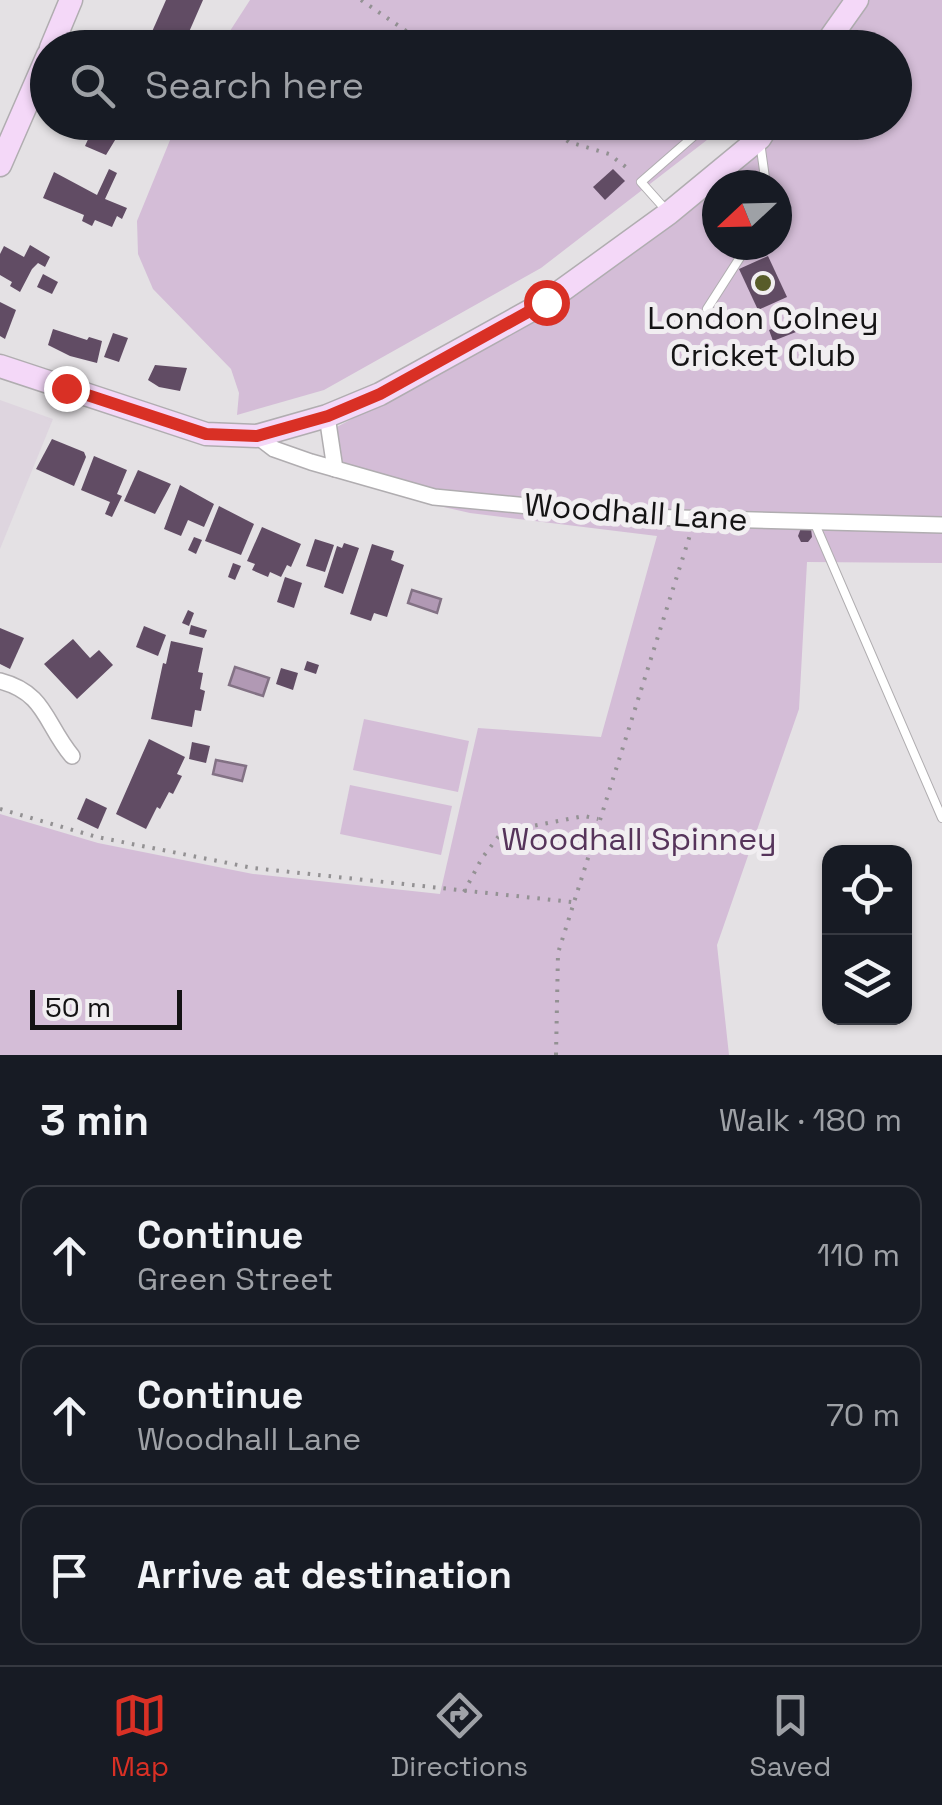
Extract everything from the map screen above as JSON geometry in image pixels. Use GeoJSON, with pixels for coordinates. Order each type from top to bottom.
{"type":"FeatureCollection","features":[{"type":"Feature","properties":{"kind":"main road"},"geometry":{"type":"LineString","coordinates":[[58,30],[71,0]]}},
{"type":"Feature","properties":{"kind":"main road"},"geometry":{"type":"LineString","coordinates":[[836,30],[857,0]]}},
{"type":"Feature","properties":{"kind":"main road"},"geometry":{"type":"LineString","coordinates":[[0,165],[6,133],[30,88]]}},
{"type":"Feature","properties":{"kind":"main road"},"geometry":{"type":"LineString","coordinates":[[257,436],[328,416],[380,394],[546,302],[669,213],[753,140]]}},
{"type":"Feature","properties":{"kind":"main road","name":"Woodhall Lane"},"geometry":{"type":"LineString","coordinates":[[0,366],[206,434],[257,436]]}},
{"type":"Feature","properties":{"kind":"street"},"geometry":{"type":"LineString","coordinates":[[328,416],[335,469]]}},
{"type":"Feature","properties":{"kind":"street","name":"Woodhall Lane"},"geometry":{"type":"LineString","coordinates":[[257,436],[274,449],[434,497],[643,517],[942,526]]}},
{"type":"Feature","properties":{"kind":"street"},"geometry":{"type":"LineString","coordinates":[[0,680],[33,696],[72,756]]}},
{"type":"Feature","properties":{"kind":"lane"},"geometry":{"type":"LineString","coordinates":[[669,213],[641,182],[690,140]]}},
{"type":"Feature","properties":{"kind":"lane"},"geometry":{"type":"LineString","coordinates":[[765,140],[766,170]]}},
{"type":"Feature","properties":{"kind":"lane"},"geometry":{"type":"LineString","coordinates":[[706,310],[738,260]]}},
{"type":"Feature","properties":{"kind":"lane"},"geometry":{"type":"LineString","coordinates":[[814,522],[942,818]]}},
{"type":"Feature","properties":{"kind":"path"},"geometry":{"type":"LineString","coordinates":[[361,0],[405,30]]}},
{"type":"Feature","properties":{"kind":"path"},"geometry":{"type":"LineString","coordinates":[[566,140],[608,154],[641,182]]}},
{"type":"Feature","properties":{"kind":"path"},"geometry":{"type":"LineString","coordinates":[[556,1055],[558,953],[696,518]]}},
{"type":"Feature","properties":{"kind":"path"},"geometry":{"type":"LineString","coordinates":[[0,809],[98,836],[253,868],[572,902]]}},
{"type":"Feature","properties":{"kind":"path"},"geometry":{"type":"LineString","coordinates":[[464,892],[502,832],[584,816],[598,819]]}},
{"type":"Feature","properties":{"kind":"shaded area"},"geometry":{"type":"Polygon","coordinates":[[[0,400],[53,419],[0,549],[0,400]]]}},
{"type":"Feature","properties":{"kind":"shaded area"},"geometry":{"type":"Polygon","coordinates":[[[412,590],[441,599],[437,613],[408,603],[412,590]]]}},
{"type":"Feature","properties":{"kind":"shaded area"},"geometry":{"type":"Polygon","coordinates":[[[235,667],[269,678],[263,696],[229,685],[235,667]]]}},
{"type":"Feature","properties":{"kind":"shaded area"},"geometry":{"type":"Polygon","coordinates":[[[216,760],[246,766],[242,781],[213,774],[216,760]]]}},
{"type":"Feature","properties":{"kind":"green space"},"geometry":{"type":"Polygon","coordinates":[[[250,0],[857,0],[835,30],[231,30],[250,0]]]}},
{"type":"Feature","properties":{"kind":"green space","name":"Woodhall Spinney"},"geometry":{"type":"Polygon","coordinates":[[[866,0],[942,0],[942,563],[807,562],[799,709],[717,945],[729,1055],[0,1055],[0,814],[98,843],[253,874],[440,894],[478,728],[601,737],[657,536],[470,513],[426,503],[423,486],[342,465],[333,429],[442,371],[702,180],[702,260],[792,260],[792,170],[715,170],[756,140],[912,140],[912,30],[844,30],[866,0]]]}},
{"type":"Feature","properties":{"kind":"green space"},"geometry":{"type":"Polygon","coordinates":[[[170,140],[707,140],[541,268],[324,390],[237,415],[239,393],[231,369],[153,289],[138,254],[137,221],[170,140]]]}},
{"type":"Feature","properties":{"kind":"green space"},"geometry":{"type":"Polygon","coordinates":[[[364,719],[469,741],[458,792],[353,770],[364,719]]]}},
{"type":"Feature","properties":{"kind":"green space"},"geometry":{"type":"Polygon","coordinates":[[[350,785],[452,806],[441,855],[340,834],[350,785]]]}},
{"type":"Feature","properties":{"kind":"building"},"geometry":{"type":"Polygon","coordinates":[[[166,0],[203,0],[190,30],[153,30],[166,0]]]}},
{"type":"Feature","properties":{"kind":"building"},"geometry":{"type":"Polygon","coordinates":[[[88,140],[115,140],[106,155],[85,146],[88,140]]]}},
{"type":"Feature","properties":{"kind":"building"},"geometry":{"type":"Polygon","coordinates":[[[109,169],[117,173],[105,199],[127,208],[112,227],[95,220],[92,226],[82,221],[84,215],[43,198],[54,172],[97,195],[109,169]]]}},
{"type":"Feature","properties":{"kind":"building"},"geometry":{"type":"Polygon","coordinates":[[[613,169],[625,181],[605,200],[593,187],[613,169]]]}},
{"type":"Feature","properties":{"kind":"building"},"geometry":{"type":"Polygon","coordinates":[[[30,245],[50,257],[45,267],[38,263],[32,269],[20,292],[0,275],[0,254],[4,246],[24,257],[30,245]]]}},
{"type":"Feature","properties":{"kind":"building","name":"London Colney Cricket Club"},"geometry":{"type":"Polygon","coordinates":[[[759,260],[770,260],[787,297],[758,310],[739,269],[759,260]]]}},
{"type":"Feature","properties":{"kind":"building"},"geometry":{"type":"Polygon","coordinates":[[[43,274],[58,282],[52,294],[37,287],[43,274]]]}},
{"type":"Feature","properties":{"kind":"building"},"geometry":{"type":"Polygon","coordinates":[[[0,302],[16,310],[5,339],[0,336],[0,302]]]}},
{"type":"Feature","properties":{"kind":"building"},"geometry":{"type":"Polygon","coordinates":[[[791,321],[796,332],[773,341],[769,330],[791,321]]]}},
{"type":"Feature","properties":{"kind":"building"},"geometry":{"type":"Polygon","coordinates":[[[53,329],[102,341],[97,363],[48,345],[53,329]]]}},
{"type":"Feature","properties":{"kind":"building"},"geometry":{"type":"Polygon","coordinates":[[[113,333],[128,338],[119,362],[104,357],[113,333]]]}},
{"type":"Feature","properties":{"kind":"building"},"geometry":{"type":"Polygon","coordinates":[[[155,365],[187,368],[180,391],[159,387],[148,380],[155,365]]]}},
{"type":"Feature","properties":{"kind":"building"},"geometry":{"type":"Polygon","coordinates":[[[52,439],[84,452],[86,457],[74,486],[36,469],[52,439]]]}},
{"type":"Feature","properties":{"kind":"building"},"geometry":{"type":"Polygon","coordinates":[[[94,456],[127,470],[117,494],[122,496],[112,517],[105,514],[110,502],[81,490],[94,456]]]}},
{"type":"Feature","properties":{"kind":"building"},"geometry":{"type":"Polygon","coordinates":[[[138,470],[171,484],[155,514],[124,501],[138,470]]]}},
{"type":"Feature","properties":{"kind":"building"},"geometry":{"type":"Polygon","coordinates":[[[180,485],[214,504],[204,527],[188,520],[181,536],[164,529],[180,485]]]}},
{"type":"Feature","properties":{"kind":"building"},"geometry":{"type":"Polygon","coordinates":[[[219,506],[254,524],[241,555],[205,541],[219,506]]]}},
{"type":"Feature","properties":{"kind":"building"},"geometry":{"type":"Polygon","coordinates":[[[262,527],[301,544],[291,567],[287,565],[281,577],[270,572],[268,577],[252,570],[255,564],[247,561],[262,527]]]}},
{"type":"Feature","properties":{"kind":"building"},"geometry":{"type":"Polygon","coordinates":[[[801,528],[811,529],[808,542],[801,542],[798,536],[801,528]]]}},
{"type":"Feature","properties":{"kind":"building"},"geometry":{"type":"Polygon","coordinates":[[[194,537],[202,540],[196,554],[188,550],[194,537]]]}},
{"type":"Feature","properties":{"kind":"building"},"geometry":{"type":"Polygon","coordinates":[[[315,539],[334,545],[325,572],[306,566],[315,539]]]}},
{"type":"Feature","properties":{"kind":"building"},"geometry":{"type":"Polygon","coordinates":[[[344,543],[359,548],[343,594],[324,587],[337,546],[342,548],[344,543]]]}},
{"type":"Feature","properties":{"kind":"building"},"geometry":{"type":"Polygon","coordinates":[[[372,544],[394,551],[391,560],[404,565],[387,617],[374,613],[371,621],[350,614],[372,544]]]}},
{"type":"Feature","properties":{"kind":"building"},"geometry":{"type":"Polygon","coordinates":[[[233,563],[241,566],[235,580],[228,577],[233,563]]]}},
{"type":"Feature","properties":{"kind":"building"},"geometry":{"type":"Polygon","coordinates":[[[285,577],[302,583],[294,608],[277,602],[285,577]]]}},
{"type":"Feature","properties":{"kind":"building"},"geometry":{"type":"Polygon","coordinates":[[[188,610],[194,613],[189,626],[182,623],[188,610]]]}},
{"type":"Feature","properties":{"kind":"building"},"geometry":{"type":"Polygon","coordinates":[[[191,625],[207,630],[204,638],[189,634],[191,625]]]}},
{"type":"Feature","properties":{"kind":"building"},"geometry":{"type":"Polygon","coordinates":[[[144,626],[166,635],[158,656],[136,647],[144,626]]]}},
{"type":"Feature","properties":{"kind":"building"},"geometry":{"type":"Polygon","coordinates":[[[0,628],[24,638],[10,669],[0,664],[0,628]]]}},
{"type":"Feature","properties":{"kind":"building"},"geometry":{"type":"Polygon","coordinates":[[[73,639],[90,658],[99,650],[113,665],[77,699],[44,664],[73,639]]]}},
{"type":"Feature","properties":{"kind":"building"},"geometry":{"type":"Polygon","coordinates":[[[171,641],[203,648],[198,672],[203,673],[200,689],[205,691],[201,711],[195,710],[192,727],[151,719],[171,641]]]}},
{"type":"Feature","properties":{"kind":"building"},"geometry":{"type":"Polygon","coordinates":[[[307,661],[319,665],[316,674],[304,670],[307,661]]]}},
{"type":"Feature","properties":{"kind":"building"},"geometry":{"type":"Polygon","coordinates":[[[281,668],[298,673],[293,690],[276,684],[281,668]]]}},
{"type":"Feature","properties":{"kind":"building"},"geometry":{"type":"Polygon","coordinates":[[[149,739],[185,757],[177,774],[182,776],[173,794],[169,792],[160,809],[157,807],[146,829],[116,814],[149,739]]]}},
{"type":"Feature","properties":{"kind":"building"},"geometry":{"type":"Polygon","coordinates":[[[192,742],[210,746],[206,763],[189,759],[192,742]]]}},
{"type":"Feature","properties":{"kind":"building"},"geometry":{"type":"Polygon","coordinates":[[[86,798],[107,808],[98,829],[77,819],[86,798]]]}},
{"type":"Feature","properties":{"kind":"place","name":"London Colney Cricket Club"},"geometry":{"type":"Point","coordinates":[763,283]}},
{"type":"Feature","properties":{"kind":"route"},"geometry":{"type":"LineString","coordinates":[[66,388],[206,434],[257,436],[328,416],[380,394],[546,302]]}}]}
